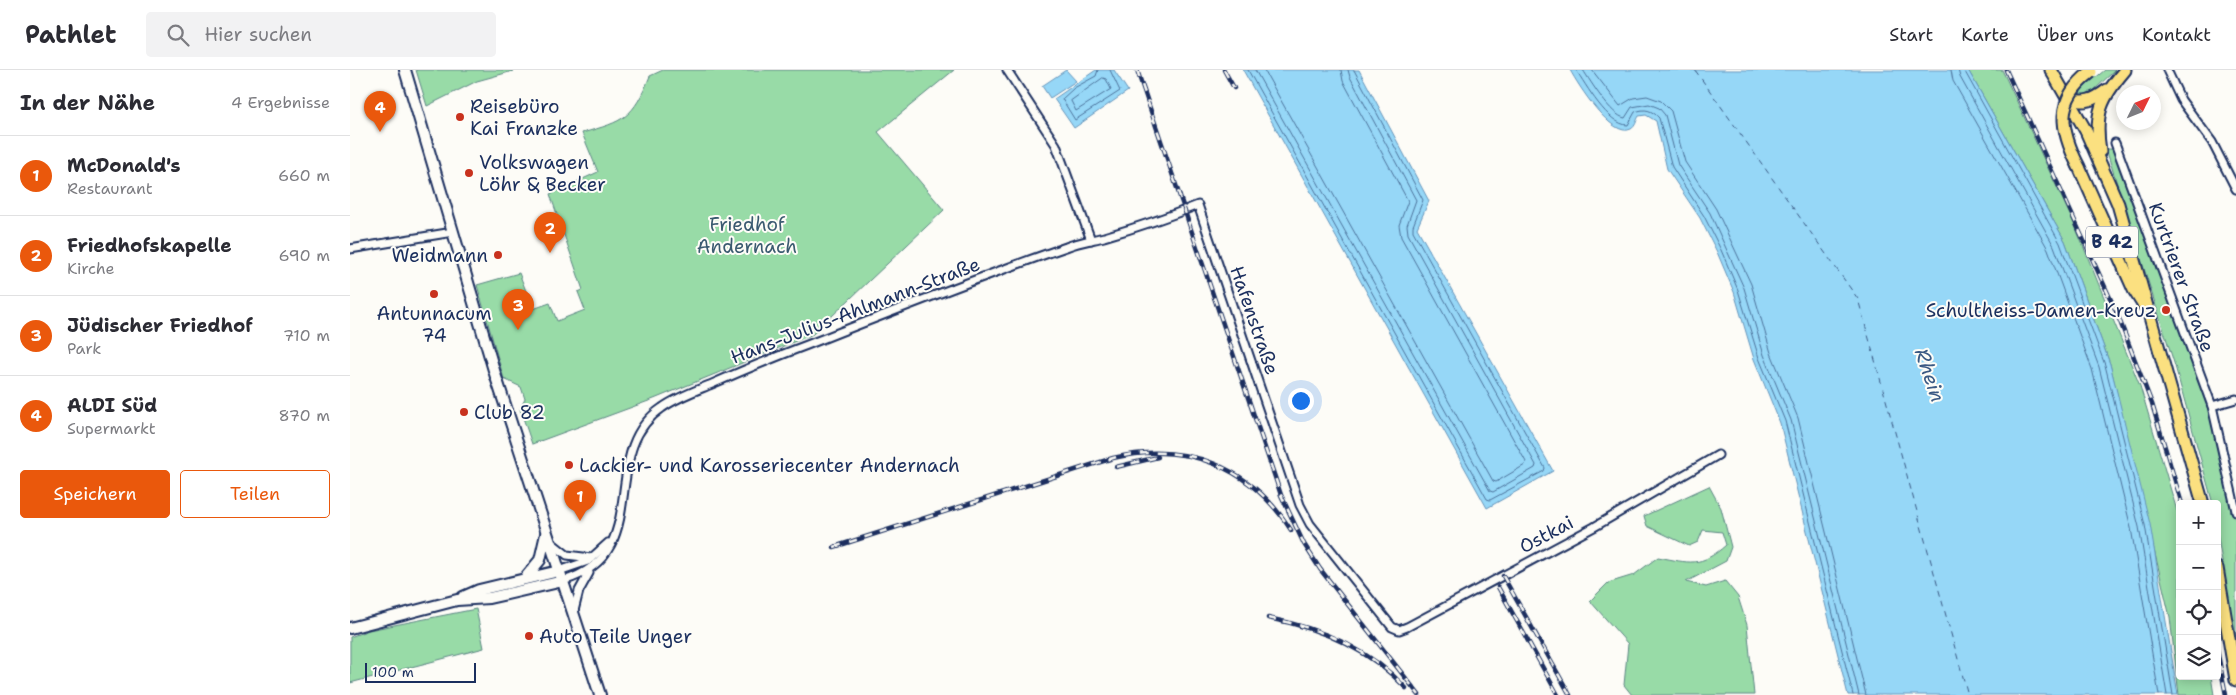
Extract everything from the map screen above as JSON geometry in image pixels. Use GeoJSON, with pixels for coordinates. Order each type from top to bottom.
{"type":"FeatureCollection","features":[{"type":"Feature","properties":{"kind":"main road","name":"B 42"},"geometry":{"type":"LineString","coordinates":[[2051,70],[2069,98],[2102,165],[2118,204],[2202,500]]}},
{"type":"Feature","properties":{"kind":"main road","name":"B 42"},"geometry":{"type":"LineString","coordinates":[[2069,98],[2085,102],[2099,96],[2125,70]]}},
{"type":"Feature","properties":{"kind":"main road","name":"B 42"},"geometry":{"type":"LineString","coordinates":[[2093,71],[2073,88],[2063,114],[2065,134],[2134,290],[2150,314]]}},
{"type":"Feature","properties":{"kind":"main road","name":"B 42"},"geometry":{"type":"LineString","coordinates":[[2102,165],[2098,119],[2108,89]]}},
{"type":"Feature","properties":{"kind":"main road"},"geometry":{"type":"LineString","coordinates":[[2221,590],[2236,680]]}},
{"type":"Feature","properties":{"kind":"street"},"geometry":{"type":"LineString","coordinates":[[405,70],[453,232],[600,695]]}},
{"type":"Feature","properties":{"kind":"street"},"geometry":{"type":"LineString","coordinates":[[1006,70],[1056,145],[1091,240]]}},
{"type":"Feature","properties":{"kind":"street"},"geometry":{"type":"LineString","coordinates":[[2167,70],[2181,100],[2212,142],[2236,189]]}},
{"type":"Feature","properties":{"kind":"street","name":"Kurtrierer Straße"},"geometry":{"type":"LineString","coordinates":[[2115,143],[2212,406],[2235,498],[2236,511]]}},
{"type":"Feature","properties":{"kind":"street","name":"Hans-Julius-Ahlmann-Straße"},"geometry":{"type":"LineString","coordinates":[[574,614],[579,591],[590,570],[604,557],[619,525],[632,449],[644,426],[662,408],[758,364],[936,294],[1014,265],[1198,205]]}},
{"type":"Feature","properties":{"kind":"street","name":"Hafenstraße"},"geometry":{"type":"LineString","coordinates":[[1198,205],[1300,505],[1310,524],[1388,623]]}},
{"type":"Feature","properties":{"kind":"street"},"geometry":{"type":"LineString","coordinates":[[350,249],[453,232]]}},
{"type":"Feature","properties":{"kind":"street"},"geometry":{"type":"LineString","coordinates":[[2212,406],[2236,400]]}},
{"type":"Feature","properties":{"kind":"street","name":"Ostkai"},"geometry":{"type":"LineString","coordinates":[[1388,623],[1399,630],[1407,627],[1594,527],[1718,455]]}},
{"type":"Feature","properties":{"kind":"street"},"geometry":{"type":"LineString","coordinates":[[548,536],[567,555],[591,558]]}},
{"type":"Feature","properties":{"kind":"street"},"geometry":{"type":"LineString","coordinates":[[526,578],[540,560],[548,536]]}},
{"type":"Feature","properties":{"kind":"street"},"geometry":{"type":"LineString","coordinates":[[457,600],[490,598],[561,576],[591,558],[614,538]]}},
{"type":"Feature","properties":{"kind":"street","name":"Hans-Julius-Ahlmann-Straße"},"geometry":{"type":"LineString","coordinates":[[561,576],[590,570]]}},
{"type":"Feature","properties":{"kind":"street"},"geometry":{"type":"LineString","coordinates":[[350,628],[457,600],[479,590],[526,578],[561,576]]}},
{"type":"Feature","properties":{"kind":"green space"},"geometry":{"type":"Polygon","coordinates":[[[416,70],[513,71],[477,81],[427,106],[416,70]]]}},
{"type":"Feature","properties":{"kind":"green space","name":"Friedhof Andernach"},"geometry":{"type":"Polygon","coordinates":[[[663,70],[954,70],[878,132],[944,210],[813,334],[654,399],[532,444],[520,409],[525,399],[521,387],[504,379],[477,285],[519,273],[533,309],[550,303],[557,321],[585,310],[578,292],[583,290],[550,194],[598,172],[582,133],[608,125],[626,116],[638,101],[650,76],[663,70]]]}},
{"type":"Feature","properties":{"kind":"green space"},"geometry":{"type":"Polygon","coordinates":[[[1968,70],[2002,70],[2075,226],[2140,386],[2176,508],[2176,669],[2170,617],[2110,364],[2065,241],[1968,70]]]}},
{"type":"Feature","properties":{"kind":"green space"},"geometry":{"type":"Polygon","coordinates":[[[2105,70],[2115,70],[2091,93],[2079,96],[2083,88],[2105,70]]]}},
{"type":"Feature","properties":{"kind":"green space"},"geometry":{"type":"Polygon","coordinates":[[[2106,149],[2114,149],[2210,409],[2236,522],[2236,648],[2221,556],[2221,500],[2212,500],[2175,366],[2106,149]]]}},
{"type":"Feature","properties":{"kind":"green space"},"geometry":{"type":"Polygon","coordinates":[[[1709,486],[1721,508],[1731,547],[1726,561],[1686,582],[1706,587],[1725,581],[1738,597],[1747,625],[1754,695],[1632,695],[1624,685],[1628,644],[1590,601],[1608,583],[1634,575],[1658,557],[1694,562],[1709,557],[1726,545],[1722,532],[1703,530],[1698,542],[1689,546],[1647,526],[1644,516],[1709,486]]]}},
{"type":"Feature","properties":{"kind":"green space"},"geometry":{"type":"Polygon","coordinates":[[[476,609],[484,648],[350,683],[350,637],[369,630],[476,609]]]}},
{"type":"Feature","properties":{"kind":"green space"},"geometry":{"type":"Polygon","coordinates":[[[2177,680],[2212,680],[2214,695],[2179,695],[2177,680]]]}},
{"type":"Feature","properties":{"kind":"water"},"geometry":{"type":"Polygon","coordinates":[[[1066,70],[1076,81],[1050,98],[1042,86],[1066,70]]]}},
{"type":"Feature","properties":{"kind":"water"},"geometry":{"type":"Polygon","coordinates":[[[1096,70],[1114,70],[1128,91],[1074,128],[1054,99],[1096,70]]]}},
{"type":"Feature","properties":{"kind":"water"},"geometry":{"type":"Polygon","coordinates":[[[1243,70],[1359,70],[1429,201],[1417,228],[1553,471],[1487,508],[1243,70]]]}},
{"type":"Feature","properties":{"kind":"water","name":"Rhein"},"geometry":{"type":"Polygon","coordinates":[[[1570,70],[1968,70],[2065,241],[2110,364],[2150,524],[2178,695],[1848,695],[1780,423],[1754,359],[1734,292],[1717,252],[1700,218],[1667,169],[1656,121],[1646,115],[1639,116],[1631,129],[1623,130],[1615,126],[1596,109],[1570,70]]]}},
{"type":"Feature","properties":{"kind":"ferry route"},"geometry":{"type":"LineString","coordinates":[[1695,70],[1858,299],[1968,695]]}},
{"type":"Feature","properties":{"kind":"railway"},"geometry":{"type":"LineString","coordinates":[[1137,70],[1281,495],[1304,544],[1320,569],[1419,695]]}},
{"type":"Feature","properties":{"kind":"railway"},"geometry":{"type":"LineString","coordinates":[[1224,70],[1234,88]]}},
{"type":"Feature","properties":{"kind":"railway"},"geometry":{"type":"LineString","coordinates":[[2006,70],[2116,311],[2152,404],[2181,500]]}},
{"type":"Feature","properties":{"kind":"railway"},"geometry":{"type":"LineString","coordinates":[[834,547],[1113,458],[1166,453],[1191,456],[1214,464],[1236,475],[1256,489],[1275,508],[1291,530]]}},
{"type":"Feature","properties":{"kind":"railway"},"geometry":{"type":"LineString","coordinates":[[1116,467],[1158,457]]}},
{"type":"Feature","properties":{"kind":"railway"},"geometry":{"type":"LineString","coordinates":[[1503,576],[1570,695]]}},
{"type":"Feature","properties":{"kind":"railway"},"geometry":{"type":"LineString","coordinates":[[1498,587],[1558,695]]}},
{"type":"Feature","properties":{"kind":"railway"},"geometry":{"type":"LineString","coordinates":[[1268,618],[1307,628],[1343,642],[1376,662],[1406,688]]}},
{"type":"Feature","properties":{"kind":"railway"},"geometry":{"type":"LineString","coordinates":[[2221,670],[2226,695]]}},
{"type":"Feature","properties":{"kind":"place","name":"Reisebüro Kai Franzke"},"geometry":{"type":"Point","coordinates":[460,117]}},
{"type":"Feature","properties":{"kind":"place","name":"ALDI Süd"},"geometry":{"type":"Point","coordinates":[380,132]}},
{"type":"Feature","properties":{"kind":"place","name":"Volkswagen Löhr & Becker"},"geometry":{"type":"Point","coordinates":[469,173]}},
{"type":"Feature","properties":{"kind":"place","name":"Friedhofskapelle"},"geometry":{"type":"Point","coordinates":[550,253]}},
{"type":"Feature","properties":{"kind":"place","name":"Weidmann"},"geometry":{"type":"Point","coordinates":[498,255]}},
{"type":"Feature","properties":{"kind":"place","name":"Antunnacum 74"},"geometry":{"type":"Point","coordinates":[434,294]}},
{"type":"Feature","properties":{"kind":"place","name":"Schultheiss-Damen-Kreuz"},"geometry":{"type":"Point","coordinates":[2166,310]}},
{"type":"Feature","properties":{"kind":"place","name":"Jüdischer Friedhof"},"geometry":{"type":"Point","coordinates":[518,330]}},
{"type":"Feature","properties":{"kind":"place","name":"Club 82"},"geometry":{"type":"Point","coordinates":[464,412]}},
{"type":"Feature","properties":{"kind":"place","name":"Lackier- und Karosseriecenter Andernach"},"geometry":{"type":"Point","coordinates":[569,465]}},
{"type":"Feature","properties":{"kind":"place","name":"McDonald's"},"geometry":{"type":"Point","coordinates":[580,521]}},
{"type":"Feature","properties":{"kind":"place","name":"Auto Teile Unger"},"geometry":{"type":"Point","coordinates":[529,636]}}]}
